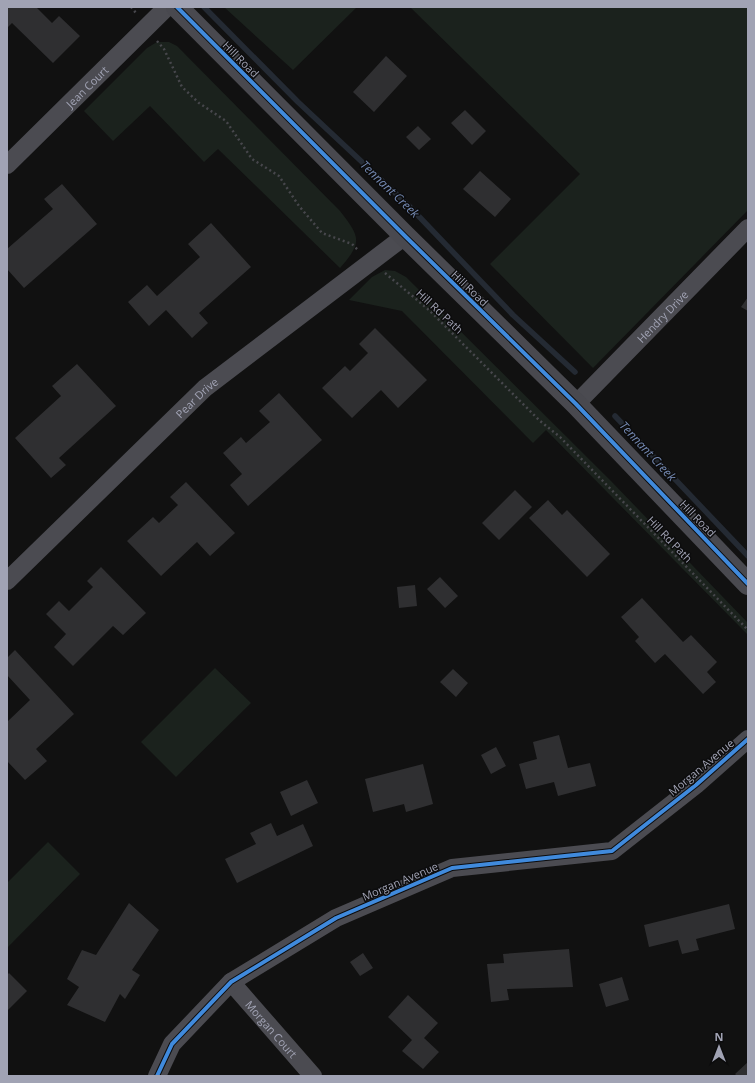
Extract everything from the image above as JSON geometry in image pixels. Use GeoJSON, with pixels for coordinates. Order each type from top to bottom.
{"type":"FeatureCollection","features":[{"type":"Feature","properties":{"kind":"main road","name":"Hill Road"},"geometry":{"type":"LineString","coordinates":[[177,7],[405,236],[576,404],[748,584]]}},
{"type":"Feature","properties":{"kind":"street","name":"Jean Court"},"geometry":{"type":"LineString","coordinates":[[7,165],[167,7]]}},
{"type":"Feature","properties":{"kind":"street","name":"Hendry Drive"},"geometry":{"type":"LineString","coordinates":[[576,404],[748,228]]}},
{"type":"Feature","properties":{"kind":"street","name":"Pear Drive"},"geometry":{"type":"LineString","coordinates":[[7,581],[205,388],[405,236]]}},
{"type":"Feature","properties":{"kind":"street","name":"Morgan Avenue"},"geometry":{"type":"LineString","coordinates":[[157,1076],[172,1044],[231,982],[336,918],[452,868],[612,851],[696,785],[748,739]]}},
{"type":"Feature","properties":{"kind":"street","name":"Morgan Court"},"geometry":{"type":"LineString","coordinates":[[231,982],[313,1076]]}},
{"type":"Feature","properties":{"kind":"path"},"geometry":{"type":"LineString","coordinates":[[132,7],[141,19]]}},
{"type":"Feature","properties":{"kind":"path"},"geometry":{"type":"LineString","coordinates":[[154,37],[164,49],[182,87],[199,103],[226,121],[252,159],[279,176],[299,206],[322,233],[352,244],[363,254]]}},
{"type":"Feature","properties":{"kind":"shaded area"},"geometry":{"type":"Polygon","coordinates":[[[224,7],[357,7],[293,70],[224,7]]]}},
{"type":"Feature","properties":{"kind":"shaded area"},"geometry":{"type":"Polygon","coordinates":[[[410,7],[748,7],[748,210],[593,368],[490,264],[580,174],[410,7]]]}},
{"type":"Feature","properties":{"kind":"shaded area"},"geometry":{"type":"Polygon","coordinates":[[[157,42],[169,42],[177,46],[340,211],[352,227],[356,240],[353,252],[340,268],[218,149],[204,162],[150,106],[113,141],[84,111],[147,48],[157,42]]]}},
{"type":"Feature","properties":{"kind":"shaded area"},"geometry":{"type":"Polygon","coordinates":[[[385,270],[395,271],[406,277],[611,481],[748,623],[748,635],[546,430],[533,443],[402,311],[349,300],[372,277],[385,270]]]}},
{"type":"Feature","properties":{"kind":"shaded area"},"geometry":{"type":"Polygon","coordinates":[[[215,668],[251,703],[176,777],[141,742],[215,668]]]}},
{"type":"Feature","properties":{"kind":"shaded area"},"geometry":{"type":"Polygon","coordinates":[[[48,842],[80,874],[7,948],[7,883],[48,842]]]}},
{"type":"Feature","properties":{"kind":"building"},"geometry":{"type":"Polygon","coordinates":[[[7,7],[36,7],[52,23],[59,16],[80,36],[53,63],[12,23],[7,28],[7,7]]]}},
{"type":"Feature","properties":{"kind":"building"},"geometry":{"type":"Polygon","coordinates":[[[386,56],[407,76],[374,112],[353,92],[386,56]]]}},
{"type":"Feature","properties":{"kind":"building"},"geometry":{"type":"Polygon","coordinates":[[[465,110],[486,131],[472,145],[451,123],[465,110]]]}},
{"type":"Feature","properties":{"kind":"building"},"geometry":{"type":"Polygon","coordinates":[[[418,126],[431,139],[419,150],[406,137],[418,126]]]}},
{"type":"Feature","properties":{"kind":"building"},"geometry":{"type":"Polygon","coordinates":[[[480,171],[511,199],[495,217],[463,189],[480,171]]]}},
{"type":"Feature","properties":{"kind":"building"},"geometry":{"type":"Polygon","coordinates":[[[62,184],[97,224],[24,288],[7,269],[7,249],[53,209],[44,199],[62,184]]]}},
{"type":"Feature","properties":{"kind":"building"},"geometry":{"type":"Polygon","coordinates":[[[211,223],[251,267],[199,313],[208,323],[192,338],[166,310],[149,326],[128,302],[147,285],[157,296],[200,257],[188,244],[211,223]]]}},
{"type":"Feature","properties":{"kind":"building"},"geometry":{"type":"Polygon","coordinates":[[[748,297],[748,311],[741,307],[748,297]]]}},
{"type":"Feature","properties":{"kind":"building"},"geometry":{"type":"Polygon","coordinates":[[[375,328],[427,380],[398,408],[381,390],[352,418],[322,388],[345,366],[350,371],[368,353],[359,344],[375,328]]]}},
{"type":"Feature","properties":{"kind":"building"},"geometry":{"type":"Polygon","coordinates":[[[77,364],[116,406],[59,458],[66,465],[51,478],[15,438],[61,396],[52,386],[77,364]]]}},
{"type":"Feature","properties":{"kind":"building"},"geometry":{"type":"Polygon","coordinates":[[[279,393],[322,440],[248,506],[230,485],[242,474],[223,453],[241,437],[246,443],[270,422],[259,411],[279,393]]]}},
{"type":"Feature","properties":{"kind":"building"},"geometry":{"type":"Polygon","coordinates":[[[186,482],[235,533],[210,556],[197,542],[161,576],[127,541],[153,517],[159,523],[178,505],[170,497],[186,482]]]}},
{"type":"Feature","properties":{"kind":"building"},"geometry":{"type":"Polygon","coordinates":[[[515,490],[532,507],[499,540],[482,523],[515,490]]]}},
{"type":"Feature","properties":{"kind":"building"},"geometry":{"type":"Polygon","coordinates":[[[548,500],[562,515],[567,510],[610,554],[587,577],[529,518],[548,500]]]}},
{"type":"Feature","properties":{"kind":"building"},"geometry":{"type":"Polygon","coordinates":[[[101,567],[146,613],[123,635],[113,626],[73,666],[54,647],[66,634],[46,614],[59,601],[69,611],[93,587],[87,581],[101,567]]]}},
{"type":"Feature","properties":{"kind":"building"},"geometry":{"type":"Polygon","coordinates":[[[440,577],[458,596],[445,608],[427,589],[440,577]]]}},
{"type":"Feature","properties":{"kind":"building"},"geometry":{"type":"Polygon","coordinates":[[[415,585],[417,606],[399,608],[397,587],[415,585]]]}},
{"type":"Feature","properties":{"kind":"building"},"geometry":{"type":"Polygon","coordinates":[[[642,598],[683,642],[691,635],[717,662],[707,672],[716,682],[703,694],[665,654],[655,663],[635,641],[639,637],[621,617],[642,598]]]}},
{"type":"Feature","properties":{"kind":"building"},"geometry":{"type":"Polygon","coordinates":[[[15,650],[74,714],[36,749],[47,761],[25,780],[7,761],[7,722],[30,700],[7,675],[7,658],[15,650]]]}},
{"type":"Feature","properties":{"kind":"building"},"geometry":{"type":"Polygon","coordinates":[[[453,669],[468,683],[456,697],[440,682],[453,669]]]}},
{"type":"Feature","properties":{"kind":"building"},"geometry":{"type":"Polygon","coordinates":[[[559,735],[568,768],[590,763],[596,786],[558,796],[554,782],[526,789],[519,764],[537,759],[533,742],[559,735]]]}},
{"type":"Feature","properties":{"kind":"building"},"geometry":{"type":"Polygon","coordinates":[[[496,747],[506,766],[491,774],[481,755],[496,747]]]}},
{"type":"Feature","properties":{"kind":"building"},"geometry":{"type":"Polygon","coordinates":[[[423,764],[433,804],[406,812],[404,804],[373,812],[365,779],[423,764]]]}},
{"type":"Feature","properties":{"kind":"building"},"geometry":{"type":"Polygon","coordinates":[[[307,780],[318,803],[291,816],[280,792],[307,780]]]}},
{"type":"Feature","properties":{"kind":"building"},"geometry":{"type":"Polygon","coordinates":[[[271,823],[277,836],[303,824],[313,846],[237,883],[225,859],[256,844],[250,833],[271,823]]]}},
{"type":"Feature","properties":{"kind":"building"},"geometry":{"type":"Polygon","coordinates":[[[129,903],[159,930],[132,970],[140,975],[125,999],[120,994],[105,1022],[67,1005],[79,987],[67,979],[82,950],[96,955],[129,903]]]}},
{"type":"Feature","properties":{"kind":"building"},"geometry":{"type":"Polygon","coordinates":[[[729,904],[735,929],[696,939],[699,950],[682,954],[678,940],[649,947],[644,925],[729,904]]]}},
{"type":"Feature","properties":{"kind":"building"},"geometry":{"type":"Polygon","coordinates":[[[569,949],[573,987],[507,989],[509,1000],[491,1002],[487,964],[504,963],[503,954],[569,949]]]}},
{"type":"Feature","properties":{"kind":"building"},"geometry":{"type":"Polygon","coordinates":[[[363,953],[373,968],[360,976],[350,962],[363,953]]]}},
{"type":"Feature","properties":{"kind":"building"},"geometry":{"type":"Polygon","coordinates":[[[9,973],[27,991],[7,1011],[7,975],[9,973]]]}},
{"type":"Feature","properties":{"kind":"building"},"geometry":{"type":"Polygon","coordinates":[[[622,977],[629,1000],[606,1007],[599,984],[622,977]]]}},
{"type":"Feature","properties":{"kind":"building"},"geometry":{"type":"Polygon","coordinates":[[[408,995],[438,1023],[424,1038],[439,1052],[423,1069],[402,1051],[412,1040],[388,1017],[408,995]]]}},
{"type":"Feature","properties":{"kind":"building"},"geometry":{"type":"Polygon","coordinates":[[[748,1062],[748,1076],[737,1076],[735,1074],[748,1062]]]}},
{"type":"Feature","properties":{"kind":"waterway","name":"Tennant Creek"},"geometry":{"type":"LineString","coordinates":[[204,7],[298,102],[409,206],[513,315],[575,372]]}},
{"type":"Feature","properties":{"kind":"waterway","name":"Tennant Creek"},"geometry":{"type":"LineString","coordinates":[[615,416],[748,556]]}},
{"type":"Feature","properties":{"kind":"cycle path"},"geometry":{"type":"LineString","coordinates":[[177,7],[405,236],[576,404],[748,584]]}},
{"type":"Feature","properties":{"kind":"cycle path"},"geometry":{"type":"LineString","coordinates":[[157,1076],[172,1044],[231,982],[336,918],[452,868],[612,851],[696,785],[748,739]]}}]}
